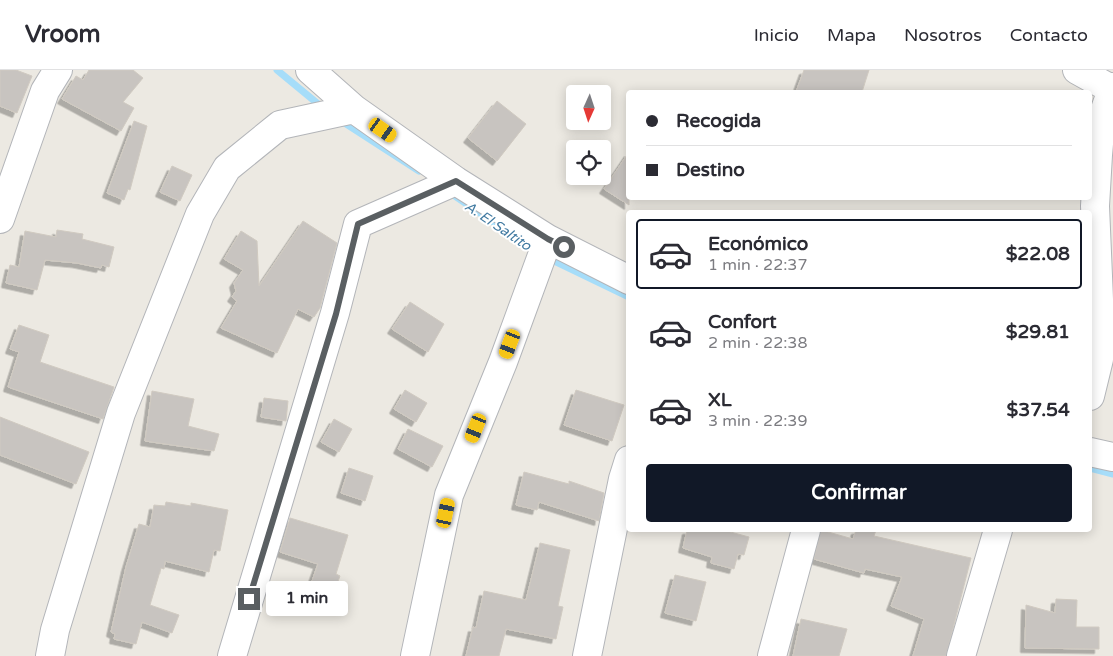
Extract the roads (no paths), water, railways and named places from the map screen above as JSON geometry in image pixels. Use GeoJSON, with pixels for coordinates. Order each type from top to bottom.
{"type":"FeatureCollection","features":[{"type":"Feature","properties":{"kind":"street"},"geometry":{"type":"LineString","coordinates":[[0,220],[45,91],[58,70]]}},
{"type":"Feature","properties":{"kind":"street"},"geometry":{"type":"LineString","coordinates":[[310,70],[354,109],[456,181],[548,239],[626,278]]}},
{"type":"Feature","properties":{"kind":"street"},"geometry":{"type":"LineString","coordinates":[[1077,70],[1112,89],[1101,121],[1098,155],[1095,206],[1100,323],[1099,359],[1092,388]]}},
{"type":"Feature","properties":{"kind":"street"},"geometry":{"type":"LineString","coordinates":[[50,656],[55,630],[121,413],[200,214],[227,168],[280,124],[354,109]]}},
{"type":"Feature","properties":{"kind":"street"},"geometry":{"type":"LineString","coordinates":[[232,656],[336,314],[358,224],[456,181]]}},
{"type":"Feature","properties":{"kind":"street"},"geometry":{"type":"LineString","coordinates":[[415,656],[449,495],[503,362],[548,239]]}},
{"type":"Feature","properties":{"kind":"street"},"geometry":{"type":"LineString","coordinates":[[1092,452],[1113,457]]}},
{"type":"Feature","properties":{"kind":"street"},"geometry":{"type":"LineString","coordinates":[[587,656],[626,470]]}},
{"type":"Feature","properties":{"kind":"street"},"geometry":{"type":"LineString","coordinates":[[772,656],[805,532]]}},
{"type":"Feature","properties":{"kind":"street"},"geometry":{"type":"LineString","coordinates":[[961,656],[997,532]]}},
{"type":"Feature","properties":{"kind":"waterway","name":"A. El Saltito"},"geometry":{"type":"LineString","coordinates":[[277,70],[323,108]]}},
{"type":"Feature","properties":{"kind":"waterway","name":"A. El Saltito"},"geometry":{"type":"LineString","coordinates":[[340,120],[419,171]]}},
{"type":"Feature","properties":{"kind":"waterway","name":"A. El Saltito"},"geometry":{"type":"LineString","coordinates":[[455,196],[537,252]]}},
{"type":"Feature","properties":{"kind":"waterway","name":"A. El Saltito"},"geometry":{"type":"LineString","coordinates":[[546,257],[626,296]]}},
{"type":"Feature","properties":{"kind":"waterway","name":"A. El Saltito"},"geometry":{"type":"LineString","coordinates":[[1092,469],[1113,474]]}}]}
